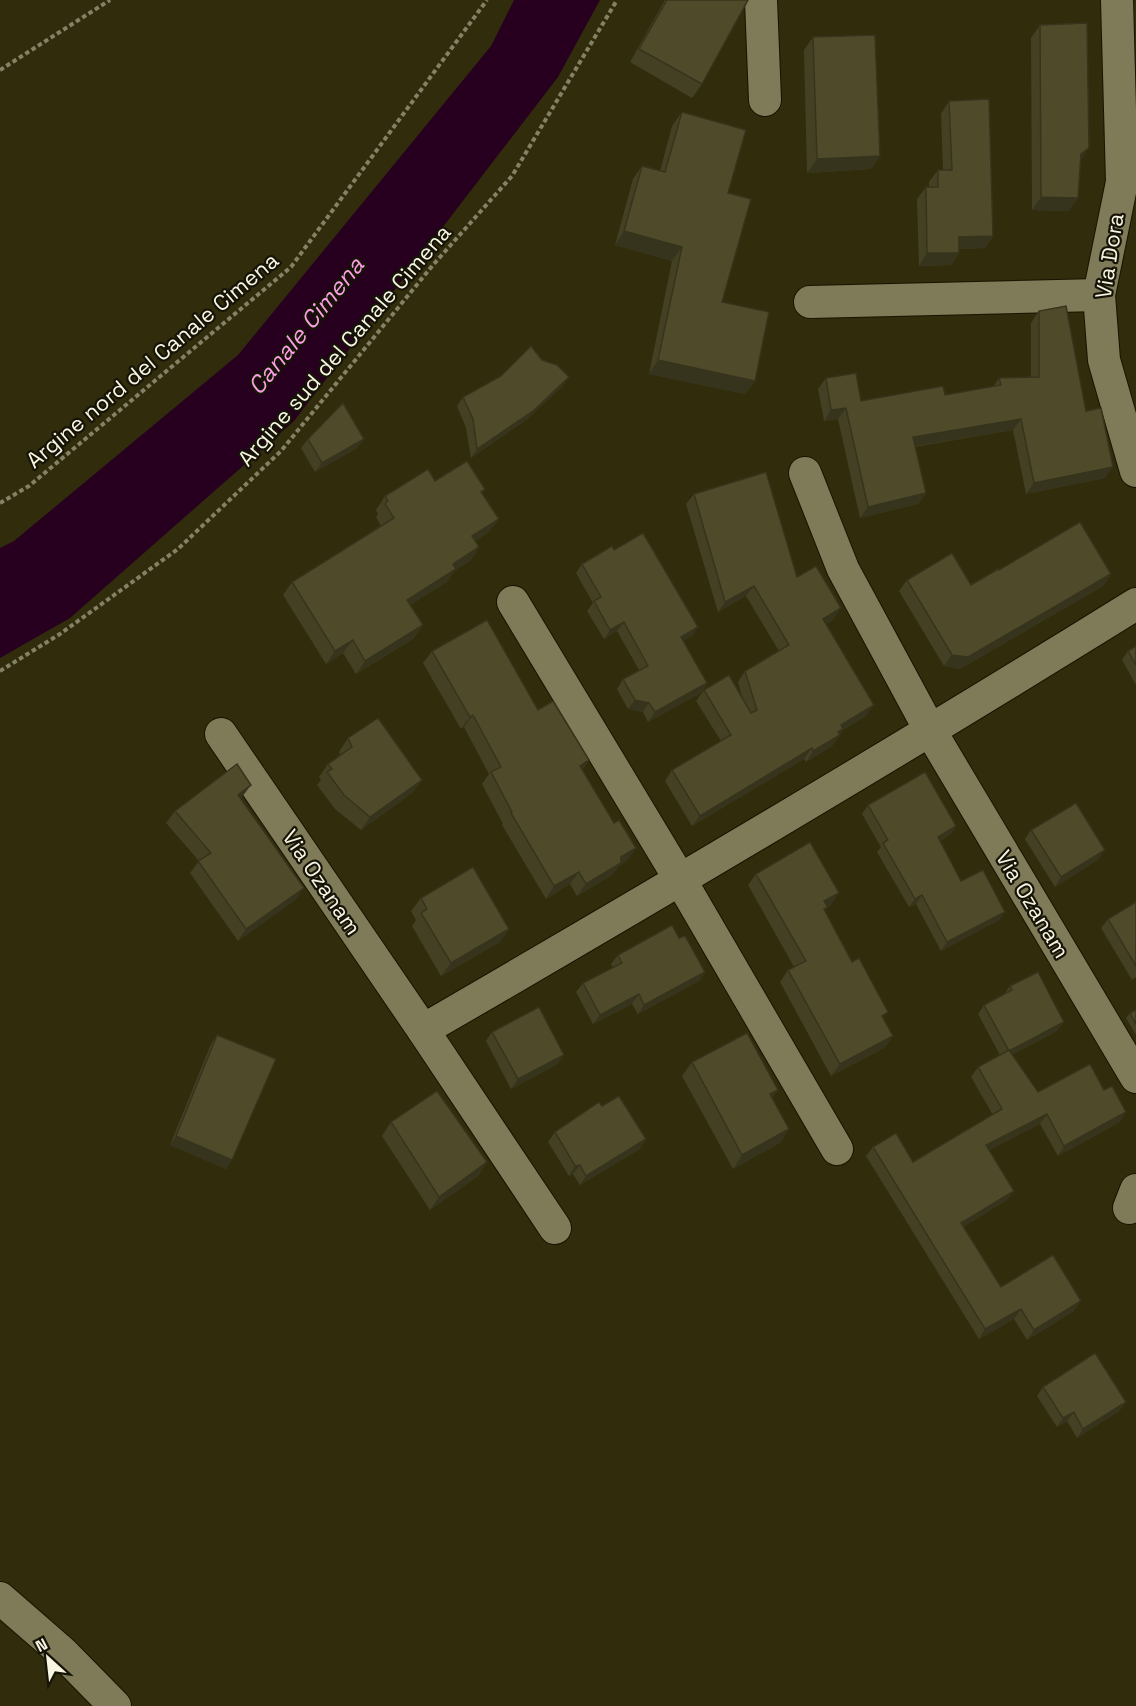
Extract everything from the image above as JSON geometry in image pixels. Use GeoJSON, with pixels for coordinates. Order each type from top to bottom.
{"type":"FeatureCollection","features":[{"type":"Feature","properties":{"kind":"street"},"geometry":{"type":"LineString","coordinates":[[761,0],[765,100]]}},
{"type":"Feature","properties":{"kind":"street","name":"Via Dora"},"geometry":{"type":"LineString","coordinates":[[1117,0],[1122,182],[1099,295],[1104,360],[1136,471]]}},
{"type":"Feature","properties":{"kind":"street"},"geometry":{"type":"LineString","coordinates":[[810,302],[1099,295]]}},
{"type":"Feature","properties":{"kind":"street","name":"Via Ozanam"},"geometry":{"type":"LineString","coordinates":[[805,472],[843,569],[931,732],[1136,1077]]}},
{"type":"Feature","properties":{"kind":"street"},"geometry":{"type":"LineString","coordinates":[[513,602],[681,881],[837,1149]]}},
{"type":"Feature","properties":{"kind":"street"},"geometry":{"type":"LineString","coordinates":[[423,1030],[681,881],[931,732],[1136,604]]}},
{"type":"Feature","properties":{"kind":"street","name":"Via Ozanam"},"geometry":{"type":"LineString","coordinates":[[221,734],[555,1228]]}},
{"type":"Feature","properties":{"kind":"street"},"geometry":{"type":"LineString","coordinates":[[0,1598],[62,1652],[115,1706]]}},
{"type":"Feature","properties":{"kind":"path"},"geometry":{"type":"LineString","coordinates":[[0,70],[110,0]]}},
{"type":"Feature","properties":{"kind":"path","name":"Argine nord del Canale Cimena"},"geometry":{"type":"LineString","coordinates":[[0,503],[29,486],[291,267],[487,0]]}},
{"type":"Feature","properties":{"kind":"path","name":"Argine sud del Canale Cimena"},"geometry":{"type":"LineString","coordinates":[[0,671],[60,634],[178,549],[281,451],[433,265],[512,176],[617,0]]}},
{"type":"Feature","properties":{"kind":"water","name":"Canale Cimena"},"geometry":{"type":"Polygon","coordinates":[[[514,0],[600,0],[558,77],[294,421],[70,618],[0,658],[0,548],[14,541],[238,355],[491,46],[514,0]]]}},
{"type":"Feature","properties":{"kind":"building"},"geometry":{"type":"Polygon","coordinates":[[[667,0],[748,0],[702,84],[639,49],[667,0]]]}},
{"type":"Feature","properties":{"kind":"building"},"geometry":{"type":"Polygon","coordinates":[[[1087,23],[1089,148],[1081,154],[1078,198],[1041,197],[1040,25],[1087,23]]]}},
{"type":"Feature","properties":{"kind":"building"},"geometry":{"type":"Polygon","coordinates":[[[875,35],[880,156],[817,159],[813,37],[875,35]]]}},
{"type":"Feature","properties":{"kind":"building"},"geometry":{"type":"Polygon","coordinates":[[[989,99],[993,236],[959,237],[959,253],[927,253],[926,187],[938,187],[938,170],[952,170],[949,101],[989,99]]]}},
{"type":"Feature","properties":{"kind":"building"},"geometry":{"type":"Polygon","coordinates":[[[682,112],[746,130],[728,193],[751,199],[722,302],[769,312],[755,381],[658,360],[682,247],[624,231],[642,166],[665,172],[682,112]]]}},
{"type":"Feature","properties":{"kind":"building"},"geometry":{"type":"Polygon","coordinates":[[[1066,306],[1086,411],[1101,408],[1113,467],[1034,483],[1021,419],[913,437],[926,493],[868,507],[846,408],[831,410],[826,378],[856,373],[861,401],[943,386],[945,395],[1001,385],[999,378],[1039,377],[1039,311],[1066,306]]]}},
{"type":"Feature","properties":{"kind":"building"},"geometry":{"type":"Polygon","coordinates":[[[531,346],[542,360],[557,365],[569,377],[533,411],[477,449],[473,419],[463,397],[501,376],[531,346]]]}},
{"type":"Feature","properties":{"kind":"building"},"geometry":{"type":"Polygon","coordinates":[[[343,403],[364,439],[322,463],[308,439],[343,403]]]}},
{"type":"Feature","properties":{"kind":"building"},"geometry":{"type":"Polygon","coordinates":[[[467,461],[485,489],[481,492],[499,519],[472,536],[479,547],[453,564],[456,569],[407,600],[423,625],[365,661],[353,640],[335,651],[292,582],[394,518],[385,504],[388,501],[385,496],[428,469],[435,481],[467,461]]]}},
{"type":"Feature","properties":{"kind":"building"},"geometry":{"type":"Polygon","coordinates":[[[766,472],[797,577],[816,566],[841,608],[823,619],[874,705],[841,725],[843,729],[838,732],[840,735],[813,751],[812,748],[700,816],[672,770],[731,735],[704,690],[729,675],[751,713],[757,710],[745,671],[789,645],[754,586],[725,602],[694,494],[766,472]]]}},
{"type":"Feature","properties":{"kind":"building"},"geometry":{"type":"Polygon","coordinates":[[[1080,522],[1111,574],[968,657],[952,655],[907,580],[952,553],[971,585],[1080,522]]]}},
{"type":"Feature","properties":{"kind":"building"},"geometry":{"type":"Polygon","coordinates":[[[643,533],[698,627],[681,637],[707,683],[655,712],[649,703],[635,700],[623,679],[648,666],[624,622],[610,630],[594,601],[601,597],[582,564],[612,546],[614,550],[643,533]]]}},
{"type":"Feature","properties":{"kind":"building"},"geometry":{"type":"Polygon","coordinates":[[[487,620],[538,710],[553,701],[589,760],[580,766],[614,823],[619,820],[636,848],[621,857],[621,863],[586,884],[579,872],[554,886],[511,813],[491,772],[501,767],[473,715],[470,717],[432,651],[487,620]]]}},
{"type":"Feature","properties":{"kind":"building"},"geometry":{"type":"Polygon","coordinates":[[[1136,646],[1136,665],[1128,651],[1136,646]]]}},
{"type":"Feature","properties":{"kind":"building"},"geometry":{"type":"Polygon","coordinates":[[[378,718],[422,780],[370,817],[344,795],[327,772],[332,769],[328,764],[352,747],[348,738],[378,718]]]}},
{"type":"Feature","properties":{"kind":"building"},"geometry":{"type":"Polygon","coordinates":[[[237,764],[251,785],[238,795],[304,888],[246,929],[198,861],[211,853],[175,811],[237,764]]]}},
{"type":"Feature","properties":{"kind":"building"},"geometry":{"type":"Polygon","coordinates":[[[925,772],[956,826],[938,837],[961,881],[983,870],[1005,912],[947,942],[922,895],[915,899],[883,843],[888,840],[868,805],[925,772]]]}},
{"type":"Feature","properties":{"kind":"building"},"geometry":{"type":"Polygon","coordinates":[[[1076,803],[1105,850],[1061,877],[1031,830],[1076,803]]]}},
{"type":"Feature","properties":{"kind":"building"},"geometry":{"type":"Polygon","coordinates":[[[810,842],[839,893],[824,901],[828,907],[824,909],[852,962],[859,958],[888,1012],[882,1016],[893,1036],[840,1064],[788,970],[806,961],[756,874],[810,842]]]}},
{"type":"Feature","properties":{"kind":"building"},"geometry":{"type":"Polygon","coordinates":[[[473,867],[509,929],[451,963],[421,913],[427,909],[421,898],[473,867]]]}},
{"type":"Feature","properties":{"kind":"building"},"geometry":{"type":"Polygon","coordinates":[[[1136,902],[1136,966],[1108,919],[1136,902]]]}},
{"type":"Feature","properties":{"kind":"building"},"geometry":{"type":"Polygon","coordinates":[[[672,925],[679,938],[685,936],[705,972],[644,1005],[639,994],[600,1015],[583,983],[622,963],[618,955],[672,925]]]}},
{"type":"Feature","properties":{"kind":"building"},"geometry":{"type":"Polygon","coordinates":[[[1038,972],[1064,1022],[1009,1051],[984,1005],[1012,990],[1010,986],[1038,972]]]}},
{"type":"Feature","properties":{"kind":"building"},"geometry":{"type":"Polygon","coordinates":[[[539,1007],[564,1055],[518,1079],[492,1032],[539,1007]]]}},
{"type":"Feature","properties":{"kind":"building"},"geometry":{"type":"Polygon","coordinates":[[[1136,1010],[1136,1024],[1130,1013],[1136,1010]]]}},
{"type":"Feature","properties":{"kind":"building"},"geometry":{"type":"Polygon","coordinates":[[[747,1033],[778,1090],[770,1094],[789,1129],[742,1155],[692,1062],[747,1033]]]}},
{"type":"Feature","properties":{"kind":"building"},"geometry":{"type":"Polygon","coordinates":[[[217,1035],[276,1059],[232,1160],[176,1136],[217,1035]]]}},
{"type":"Feature","properties":{"kind":"building"},"geometry":{"type":"Polygon","coordinates":[[[1009,1050],[1038,1092],[1090,1064],[1104,1090],[1112,1086],[1126,1112],[1064,1146],[1047,1114],[986,1145],[1014,1191],[961,1223],[1001,1287],[1053,1255],[1081,1301],[1034,1330],[1021,1309],[985,1329],[873,1147],[896,1133],[913,1162],[1002,1109],[978,1067],[1009,1050]]]}},
{"type":"Feature","properties":{"kind":"building"},"geometry":{"type":"Polygon","coordinates":[[[437,1091],[487,1162],[439,1197],[391,1122],[437,1091]]]}},
{"type":"Feature","properties":{"kind":"building"},"geometry":{"type":"Polygon","coordinates":[[[619,1096],[646,1139],[586,1176],[580,1165],[575,1166],[555,1132],[599,1102],[602,1106],[619,1096]]]}},
{"type":"Feature","properties":{"kind":"building"},"geometry":{"type":"Polygon","coordinates":[[[1095,1353],[1126,1402],[1083,1429],[1074,1412],[1063,1418],[1043,1387],[1095,1353]]]}}]}
